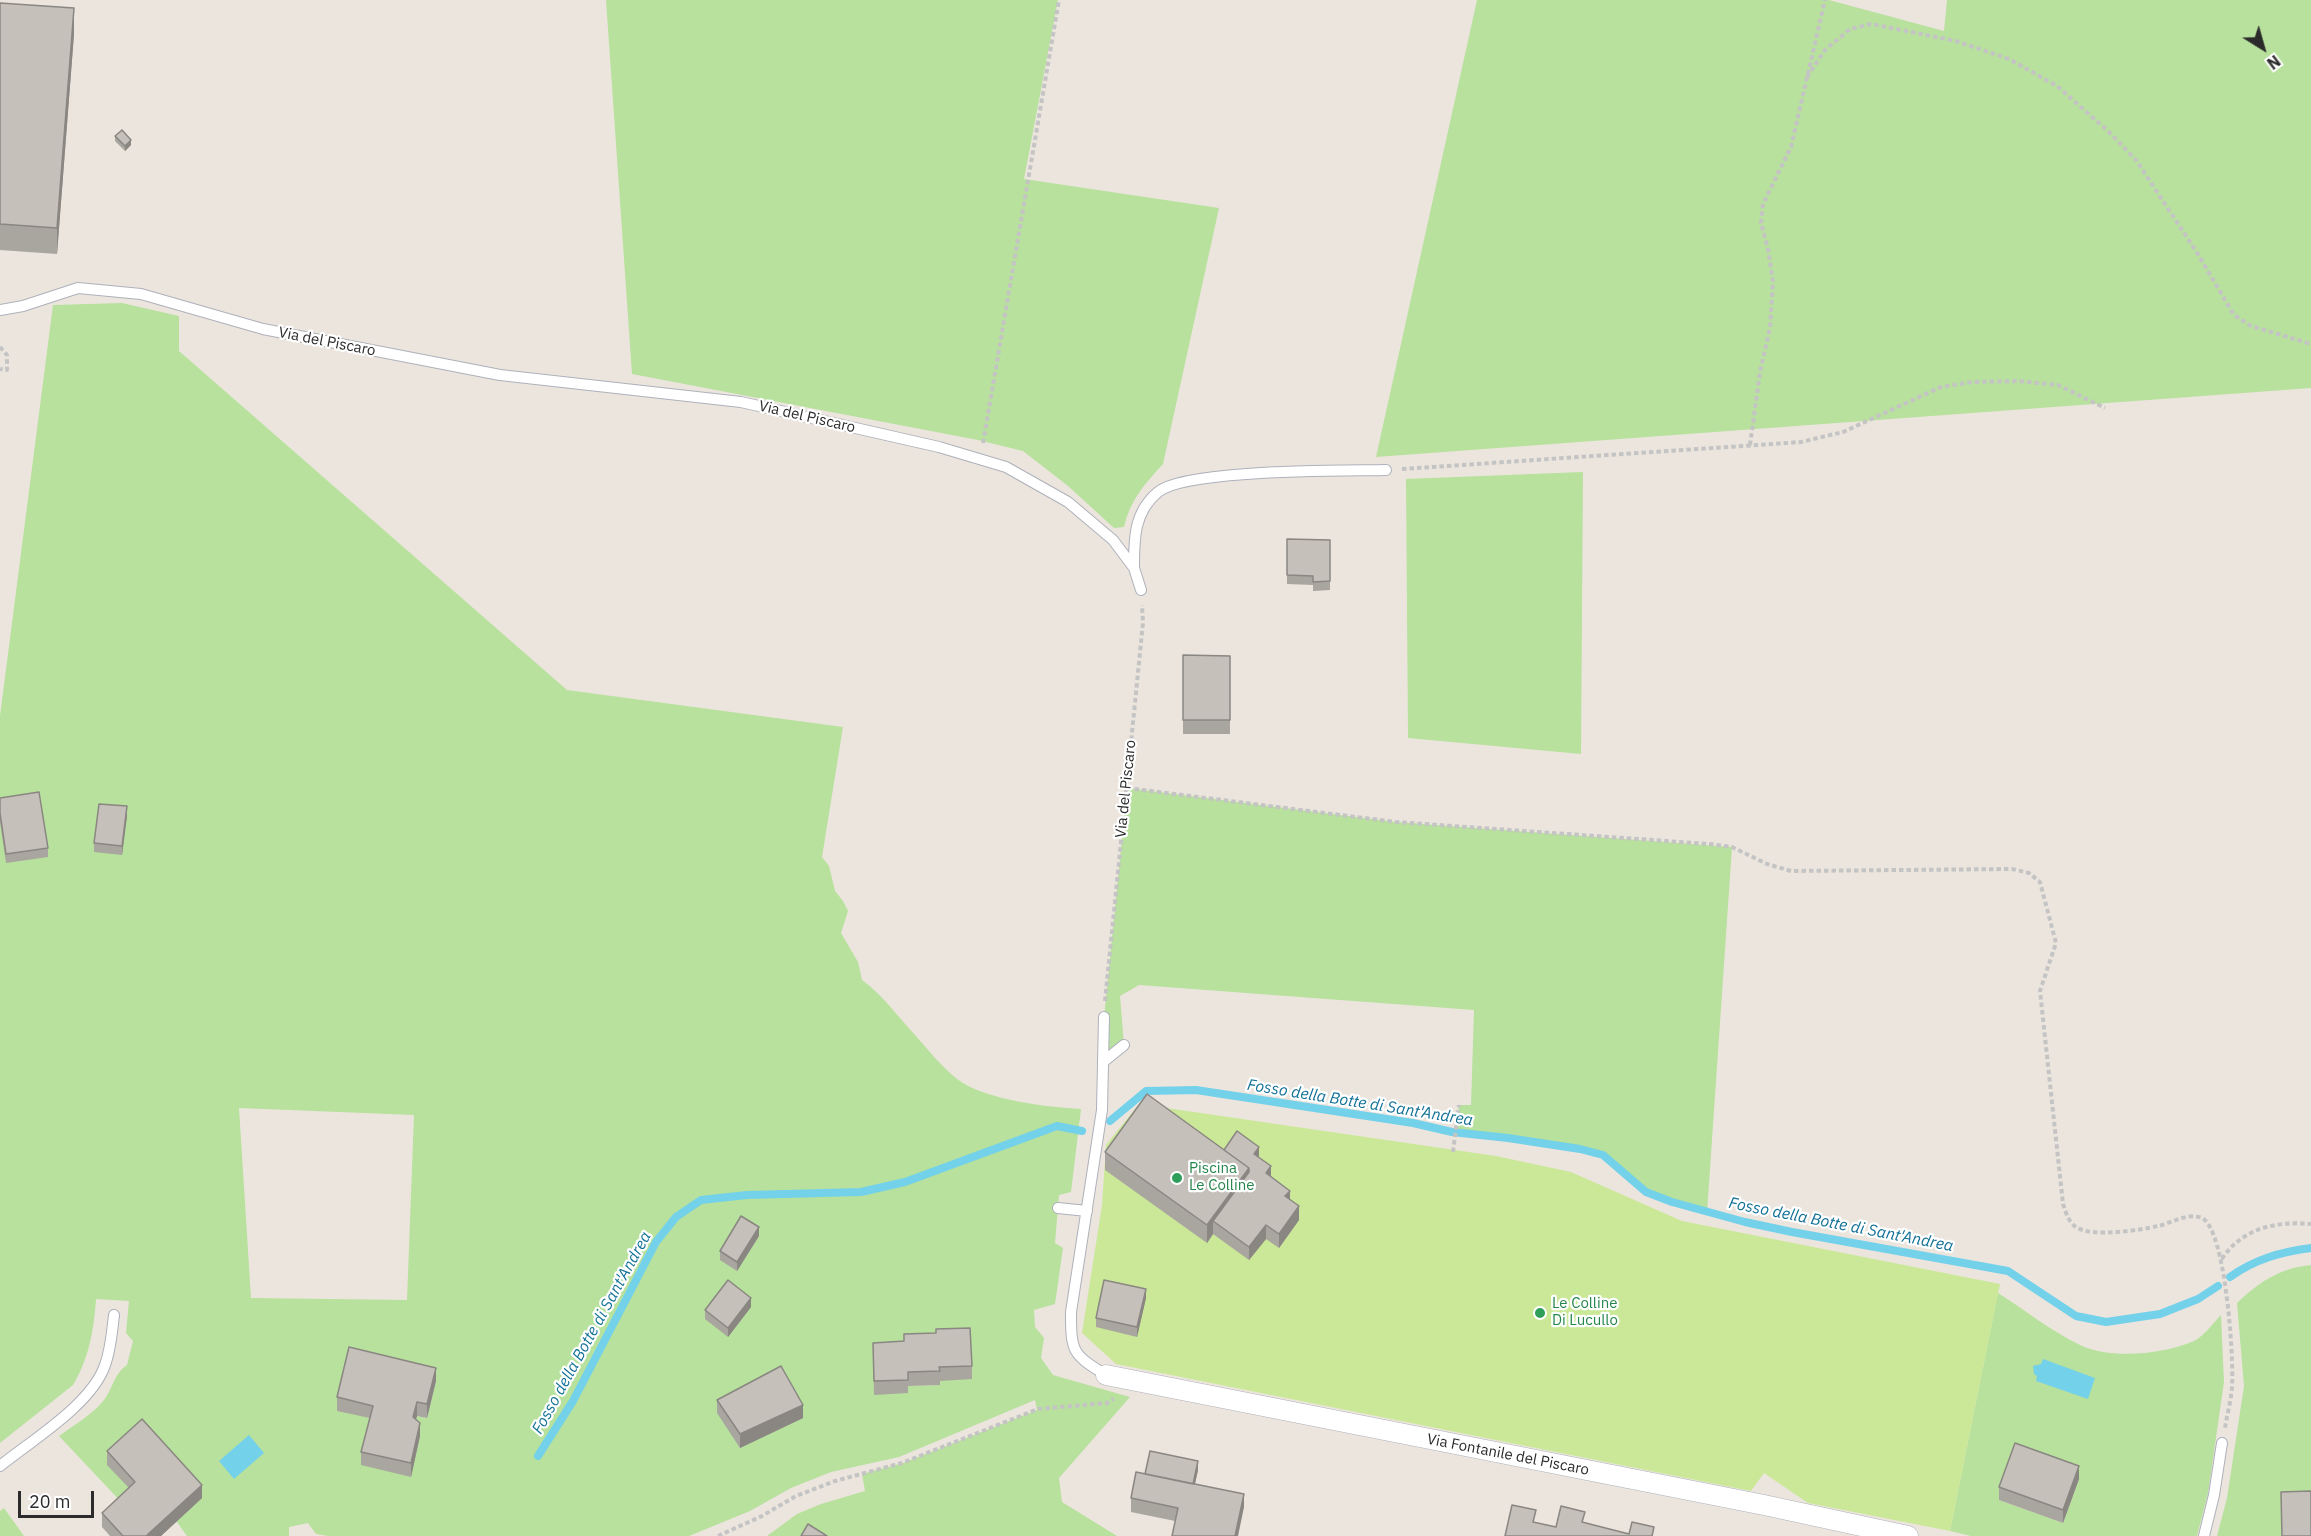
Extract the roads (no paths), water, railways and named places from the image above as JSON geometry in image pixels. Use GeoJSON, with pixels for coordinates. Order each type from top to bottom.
{"type":"FeatureCollection","features":[{"type":"Feature","properties":{"kind":"street","name":"Via Fontanile del Piscaro"},"geometry":{"type":"LineString","coordinates":[[1106,1375],[1908,1536]]}},
{"type":"Feature","properties":{"kind":"lane","name":"Via del Piscaro"},"geometry":{"type":"LineString","coordinates":[[0,310],[23,306],[78,288],[141,294],[263,330],[500,375],[741,402],[939,447],[1006,467],[1068,502],[1113,540],[1134,568],[1141,590]]}},
{"type":"Feature","properties":{"kind":"lane"},"geometry":{"type":"LineString","coordinates":[[1134,568],[1134,535],[1140,517],[1158,492],[1170,485],[1211,476],[1386,470]]}},
{"type":"Feature","properties":{"kind":"lane"},"geometry":{"type":"LineString","coordinates":[[1104,1017],[1102,1110],[1071,1312],[1071,1345],[1086,1363],[1106,1375]]}},
{"type":"Feature","properties":{"kind":"lane"},"geometry":{"type":"LineString","coordinates":[[1103,1062],[1124,1045]]}},
{"type":"Feature","properties":{"kind":"lane"},"geometry":{"type":"LineString","coordinates":[[1058,1208],[1087,1211]]}},
{"type":"Feature","properties":{"kind":"lane"},"geometry":{"type":"LineString","coordinates":[[0,1466],[82,1401],[95,1385],[105,1365],[114,1315]]}},
{"type":"Feature","properties":{"kind":"lane"},"geometry":{"type":"LineString","coordinates":[[2204,1536],[2214,1496],[2222,1443]]}},
{"type":"Feature","properties":{"kind":"water"},"geometry":{"type":"Polygon","coordinates":[[[2043,1359],[2095,1378],[2088,1399],[2036,1381],[2037,1376],[2034,1374],[2033,1366],[2041,1364],[2043,1359]]]}},
{"type":"Feature","properties":{"kind":"water"},"geometry":{"type":"Polygon","coordinates":[[[249,1435],[264,1453],[234,1479],[219,1461],[249,1435]]]}},
{"type":"Feature","properties":{"kind":"waterway","name":"Fosso della Botte di Sant'Andrea"},"geometry":{"type":"LineString","coordinates":[[1110,1121],[1146,1091],[1196,1090],[1413,1123],[1452,1132],[1580,1149],[1603,1155],[1646,1192],[1672,1202],[1792,1232],[2008,1271],[2076,1316],[2106,1322],[2160,1314],[2198,1299],[2218,1286]]}},
{"type":"Feature","properties":{"kind":"waterway","name":"Fosso della Botte di Sant'Andrea"},"geometry":{"type":"LineString","coordinates":[[538,1456],[573,1401],[656,1242],[676,1217],[701,1200],[747,1195],[861,1192],[905,1182],[1057,1126],[1082,1131]]}},
{"type":"Feature","properties":{"kind":"waterway","name":"Fosso della Botte di Sant'Andrea"},"geometry":{"type":"LineString","coordinates":[[2230,1277],[2249,1265],[2269,1257],[2311,1248]]}},
{"type":"Feature","properties":{"kind":"place","name":"Piscina Le Colline"},"geometry":{"type":"Point","coordinates":[1177,1178]}},
{"type":"Feature","properties":{"kind":"place","name":"Le Colline Di Lucullo"},"geometry":{"type":"Point","coordinates":[1540,1313]}}]}
